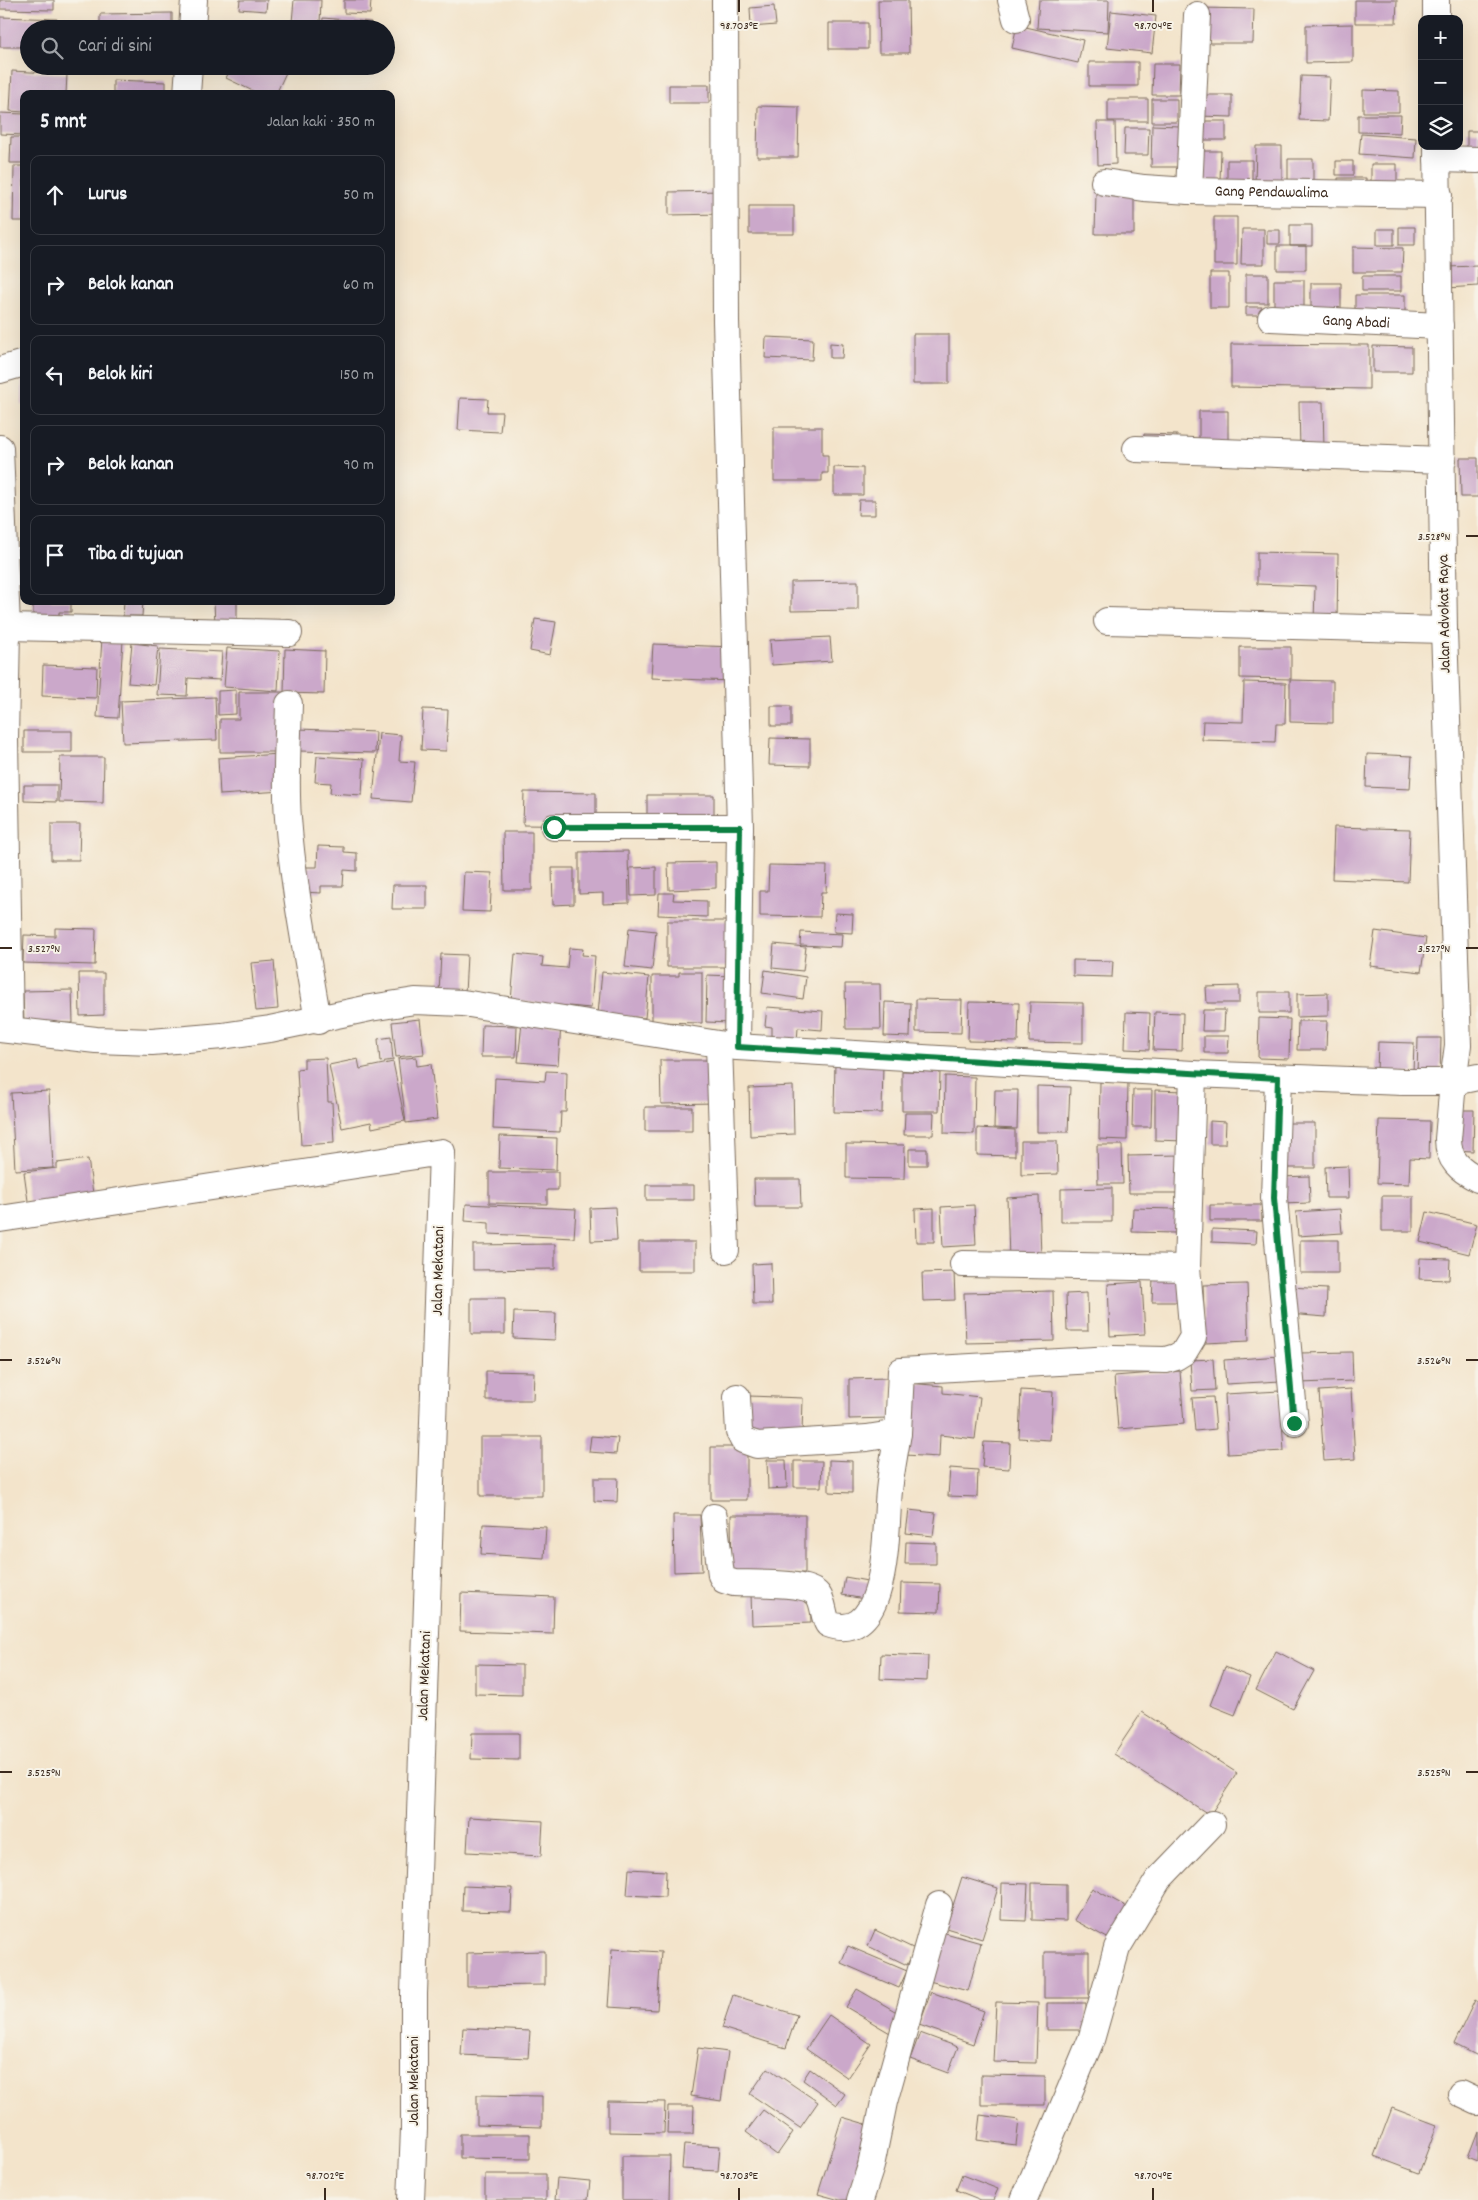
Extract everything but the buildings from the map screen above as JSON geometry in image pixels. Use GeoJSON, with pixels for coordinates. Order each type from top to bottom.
{"type":"FeatureCollection","features":[{"type":"Feature","properties":{"kind":"street"},"geometry":{"type":"LineString","coordinates":[[193,20],[194,0]]}},
{"type":"Feature","properties":{"kind":"street"},"geometry":{"type":"LineString","coordinates":[[725,0],[726,303],[740,827],[728,1046],[726,1250]]}},
{"type":"Feature","properties":{"kind":"street"},"geometry":{"type":"LineString","coordinates":[[1436,0],[1436,15]]}},
{"type":"Feature","properties":{"kind":"street"},"geometry":{"type":"LineString","coordinates":[[1188,191],[1197,15]]}},
{"type":"Feature","properties":{"kind":"street"},"geometry":{"type":"LineString","coordinates":[[187,90],[188,75]]}},
{"type":"Feature","properties":{"kind":"street"},"geometry":{"type":"LineString","coordinates":[[1437,153],[1478,160]]}},
{"type":"Feature","properties":{"kind":"street","name":"Jalan Advokat Raya"},"geometry":{"type":"LineString","coordinates":[[1437,153],[1444,630],[1458,1045],[1448,1148],[1454,1162],[1478,1179]]}},
{"type":"Feature","properties":{"kind":"street","name":"Gang Pendawalima"},"geometry":{"type":"LineString","coordinates":[[1104,182],[1144,188],[1188,191],[1439,195]]}},
{"type":"Feature","properties":{"kind":"street","name":"Gang Abadi"},"geometry":{"type":"LineString","coordinates":[[1271,318],[1440,326]]}},
{"type":"Feature","properties":{"kind":"street"},"geometry":{"type":"LineString","coordinates":[[0,370],[20,364]]}},
{"type":"Feature","properties":{"kind":"street"},"geometry":{"type":"LineString","coordinates":[[0,448],[7,627],[3,740],[5,1029],[96,1040],[152,1042],[222,1036],[318,1021],[370,1008],[414,1001],[463,1003],[728,1046],[1278,1078],[1436,1083],[1478,1077]]}},
{"type":"Feature","properties":{"kind":"street"},"geometry":{"type":"LineString","coordinates":[[1136,449],[1443,460]]}},
{"type":"Feature","properties":{"kind":"street"},"geometry":{"type":"LineString","coordinates":[[1107,621],[1444,630]]}},
{"type":"Feature","properties":{"kind":"street"},"geometry":{"type":"LineString","coordinates":[[7,627],[290,632]]}},
{"type":"Feature","properties":{"kind":"street"},"geometry":{"type":"LineString","coordinates":[[290,704],[287,780],[288,818],[293,864],[318,1021]]}},
{"type":"Feature","properties":{"kind":"street"},"geometry":{"type":"LineString","coordinates":[[554,827],[740,827]]}},
{"type":"Feature","properties":{"kind":"street"},"geometry":{"type":"LineString","coordinates":[[714,1517],[721,1575],[724,1580],[734,1583],[798,1586],[812,1590],[821,1601],[828,1624],[836,1627],[859,1622],[870,1611],[878,1594],[889,1491],[898,1433],[901,1371],[1113,1359],[1166,1360],[1184,1352],[1193,1337],[1187,1268],[1193,1074]]}},
{"type":"Feature","properties":{"kind":"street"},"geometry":{"type":"LineString","coordinates":[[1278,1078],[1274,1198],[1294,1423]]}},
{"type":"Feature","properties":{"kind":"street","name":"Jalan Mekatani"},"geometry":{"type":"LineString","coordinates":[[0,1219],[442,1152],[414,1994],[414,2129],[411,2200]]}},
{"type":"Feature","properties":{"kind":"street"},"geometry":{"type":"LineString","coordinates":[[963,1264],[1187,1268]]}},
{"type":"Feature","properties":{"kind":"street"},"geometry":{"type":"LineString","coordinates":[[737,1397],[739,1432],[743,1440],[757,1445],[867,1438],[898,1433]]}},
{"type":"Feature","properties":{"kind":"street"},"geometry":{"type":"LineString","coordinates":[[1024,2200],[1091,2040],[1117,1948],[1158,1880],[1212,1824]]}},
{"type":"Feature","properties":{"kind":"street"},"geometry":{"type":"LineString","coordinates":[[860,2200],[871,2166],[884,2102],[939,1905]]}},
{"type":"Feature","properties":{"kind":"route"},"geometry":{"type":"LineString","coordinates":[[554,827],[740,827],[737,1047],[1278,1078],[1274,1198],[1294,1423]]}}]}
